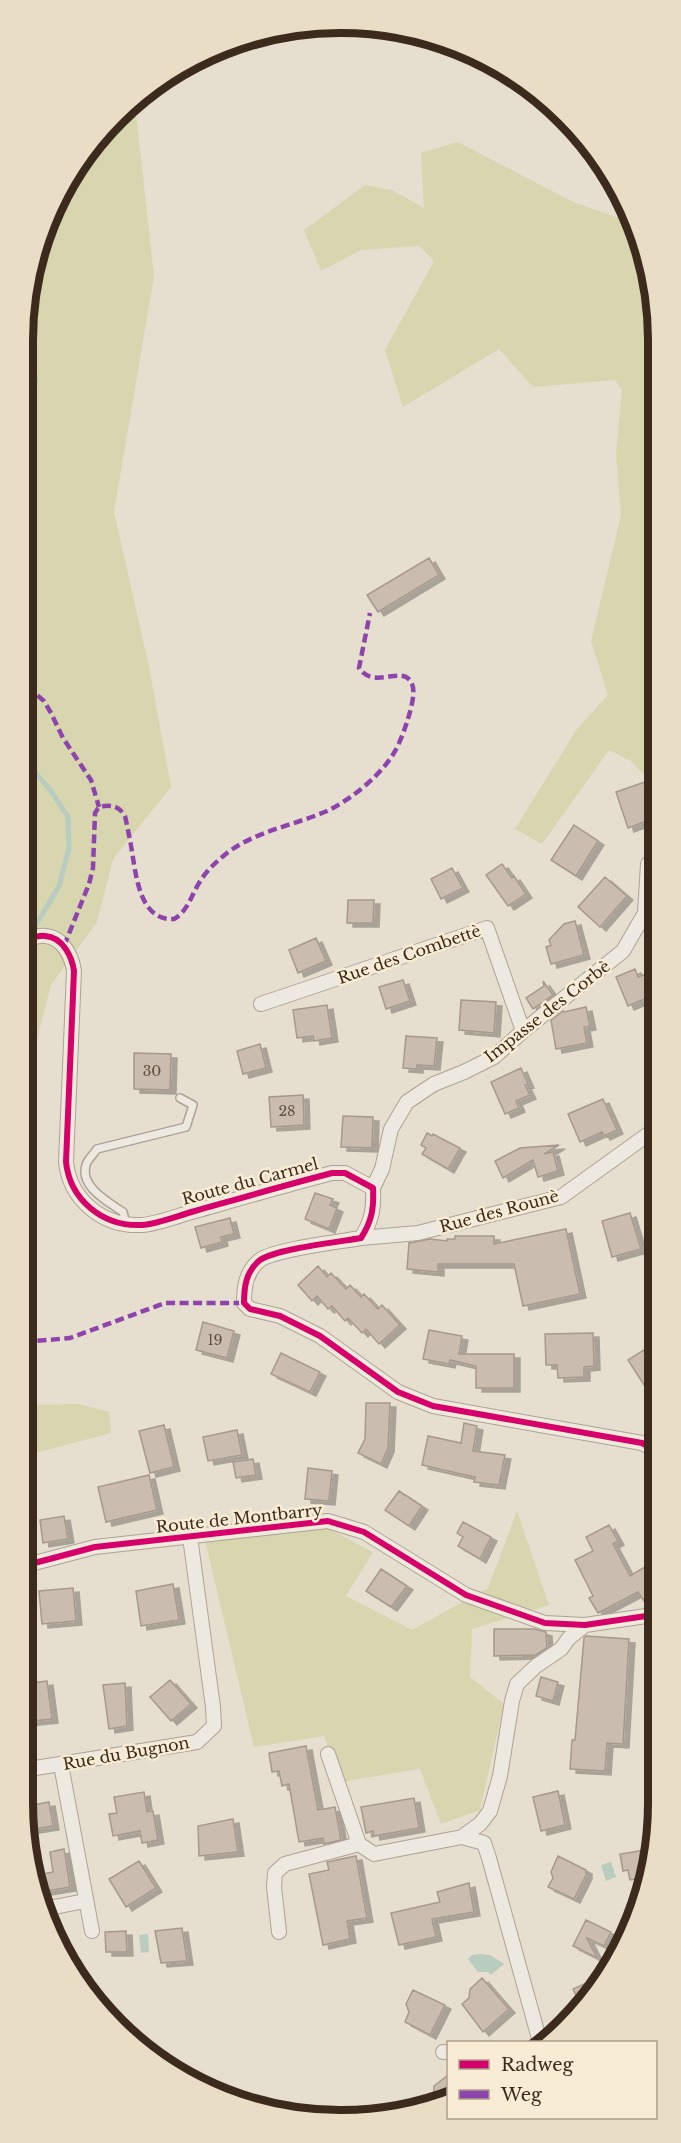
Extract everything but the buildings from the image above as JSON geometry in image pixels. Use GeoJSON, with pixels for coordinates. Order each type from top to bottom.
{"type":"FeatureCollection","features":[{"type":"Feature","properties":{"kind":"street","name":"Impasse des Corbè"},"geometry":{"type":"LineString","coordinates":[[372,1188],[382,1169],[391,1129],[407,1102],[434,1084],[494,1057],[623,951],[645,913],[648,864]]}},
{"type":"Feature","properties":{"kind":"street","name":"Rue des Combettè"},"geometry":{"type":"LineString","coordinates":[[261,1005],[487,928],[523,1031]]}},
{"type":"Feature","properties":{"kind":"street","name":"Route du Carmel"},"geometry":{"type":"LineString","coordinates":[[33,938],[45,936],[54,938],[64,946],[72,960],[74,971],[66,1161],[68,1176],[78,1196],[95,1212],[108,1220],[142,1225],[332,1173],[345,1173],[372,1188]]}},
{"type":"Feature","properties":{"kind":"street","name":"Rue des Rounè"},"geometry":{"type":"LineString","coordinates":[[361,1238],[418,1233],[561,1197],[648,1134]]}},
{"type":"Feature","properties":{"kind":"street"},"geometry":{"type":"LineString","coordinates":[[372,1188],[374,1204],[371,1222],[361,1238],[279,1252],[260,1260],[249,1273],[244,1289],[244,1303],[250,1309],[280,1316],[320,1336],[398,1392],[433,1406],[642,1443],[648,1446]]}},
{"type":"Feature","properties":{"kind":"street","name":"Route de Montbarry"},"geometry":{"type":"LineString","coordinates":[[33,1563],[95,1547],[328,1521],[364,1532],[466,1595],[545,1623],[585,1625],[648,1616]]}},
{"type":"Feature","properties":{"kind":"street","name":"Rue du Bugnon"},"geometry":{"type":"LineString","coordinates":[[33,1769],[197,1742],[214,1726],[190,1537]]}},
{"type":"Feature","properties":{"kind":"street"},"geometry":{"type":"LineString","coordinates":[[328,1754],[359,1844],[374,1854],[462,1837],[480,1824],[490,1811],[500,1776],[512,1701],[517,1684],[536,1666],[561,1649],[569,1638],[585,1625]]}},
{"type":"Feature","properties":{"kind":"street"},"geometry":{"type":"LineString","coordinates":[[61,1765],[92,1931]]}},
{"type":"Feature","properties":{"kind":"street"},"geometry":{"type":"LineString","coordinates":[[462,1837],[484,1843],[539,2038]]}},
{"type":"Feature","properties":{"kind":"street"},"geometry":{"type":"LineString","coordinates":[[279,1932],[274,1887],[275,1873],[285,1864],[359,1844]]}},
{"type":"Feature","properties":{"kind":"street"},"geometry":{"type":"LineString","coordinates":[[51,1908],[86,1901]]}},
{"type":"Feature","properties":{"kind":"lane"},"geometry":{"type":"LineString","coordinates":[[126,1224],[123,1212],[96,1193],[86,1179],[85,1166],[97,1149],[186,1127],[193,1105],[180,1098]]}},
{"type":"Feature","properties":{"kind":"green space"},"geometry":{"type":"Polygon","coordinates":[[[136,111],[154,276],[114,512],[149,667],[171,787],[113,859],[97,922],[51,985],[33,1055],[34,320],[43,261],[65,204],[97,153],[136,111]]]}},
{"type":"Feature","properties":{"kind":"green space"},"geometry":{"type":"Polygon","coordinates":[[[458,142],[573,202],[623,220],[638,261],[642,281],[648,340],[648,779],[631,761],[609,750],[542,844],[515,829],[577,729],[608,695],[591,641],[621,515],[616,454],[622,390],[615,380],[533,387],[499,349],[403,407],[385,350],[434,261],[419,246],[361,250],[321,271],[304,230],[365,185],[392,190],[424,208],[421,153],[458,142]]]}},
{"type":"Feature","properties":{"kind":"green space"},"geometry":{"type":"Polygon","coordinates":[[[79,1404],[109,1412],[111,1433],[33,1454],[33,1405],[79,1404]]]}},
{"type":"Feature","properties":{"kind":"green space"},"geometry":{"type":"Polygon","coordinates":[[[517,1511],[549,1605],[472,1629],[470,1677],[504,1704],[480,1810],[441,1824],[420,1769],[340,1782],[324,1736],[254,1747],[205,1540],[327,1528],[373,1552],[346,1596],[412,1630],[488,1588],[517,1511]]]}},
{"type":"Feature","properties":{"kind":"shaded area"},"geometry":{"type":"Polygon","coordinates":[[[611,1862],[616,1877],[606,1881],[601,1865],[611,1862]]]}},
{"type":"Feature","properties":{"kind":"shaded area"},"geometry":{"type":"Polygon","coordinates":[[[148,1934],[149,1952],[141,1953],[139,1935],[148,1934]]]}},
{"type":"Feature","properties":{"kind":"shaded area"},"geometry":{"type":"Polygon","coordinates":[[[472,1955],[490,1955],[504,1964],[491,1975],[488,1972],[478,1972],[468,1959],[472,1955]]]}},
{"type":"Feature","properties":{"kind":"waterway"},"geometry":{"type":"LineString","coordinates":[[33,365],[36,380],[33,395]]}},
{"type":"Feature","properties":{"kind":"waterway"},"geometry":{"type":"LineString","coordinates":[[33,721],[33,736]]}},
{"type":"Feature","properties":{"kind":"waterway"},"geometry":{"type":"LineString","coordinates":[[33,767],[68,817],[69,848],[59,886],[36,925],[33,942]]}},
{"type":"Feature","properties":{"kind":"marked path"},"geometry":{"type":"LineString","coordinates":[[64,946],[89,884],[93,868],[95,813],[99,807],[114,807],[125,816],[143,898],[155,914],[163,918],[174,919],[186,908],[199,883],[215,863],[238,845],[327,811],[345,801],[377,774],[390,759],[400,741],[410,713],[413,686],[407,677],[372,677],[359,668],[370,613]]}},
{"type":"Feature","properties":{"kind":"marked path"},"geometry":{"type":"LineString","coordinates":[[33,692],[44,701],[63,738],[91,780],[99,807]]}},
{"type":"Feature","properties":{"kind":"marked path"},"geometry":{"type":"LineString","coordinates":[[33,1341],[70,1338],[165,1303],[244,1303]]}},
{"type":"Feature","properties":{"kind":"cycle path"},"geometry":{"type":"LineString","coordinates":[[33,937],[43,936],[57,940],[66,949],[73,966],[66,1162],[74,1188],[91,1208],[114,1221],[142,1225],[332,1173],[345,1173],[373,1188],[372,1214],[361,1238],[279,1252],[260,1260],[255,1264],[245,1285],[244,1303],[250,1309],[280,1316],[320,1336],[398,1392],[433,1406],[642,1443],[648,1446]]}},
{"type":"Feature","properties":{"kind":"cycle path"},"geometry":{"type":"LineString","coordinates":[[33,1563],[95,1547],[328,1521],[364,1532],[466,1595],[545,1623],[585,1625],[648,1616]]}}]}
